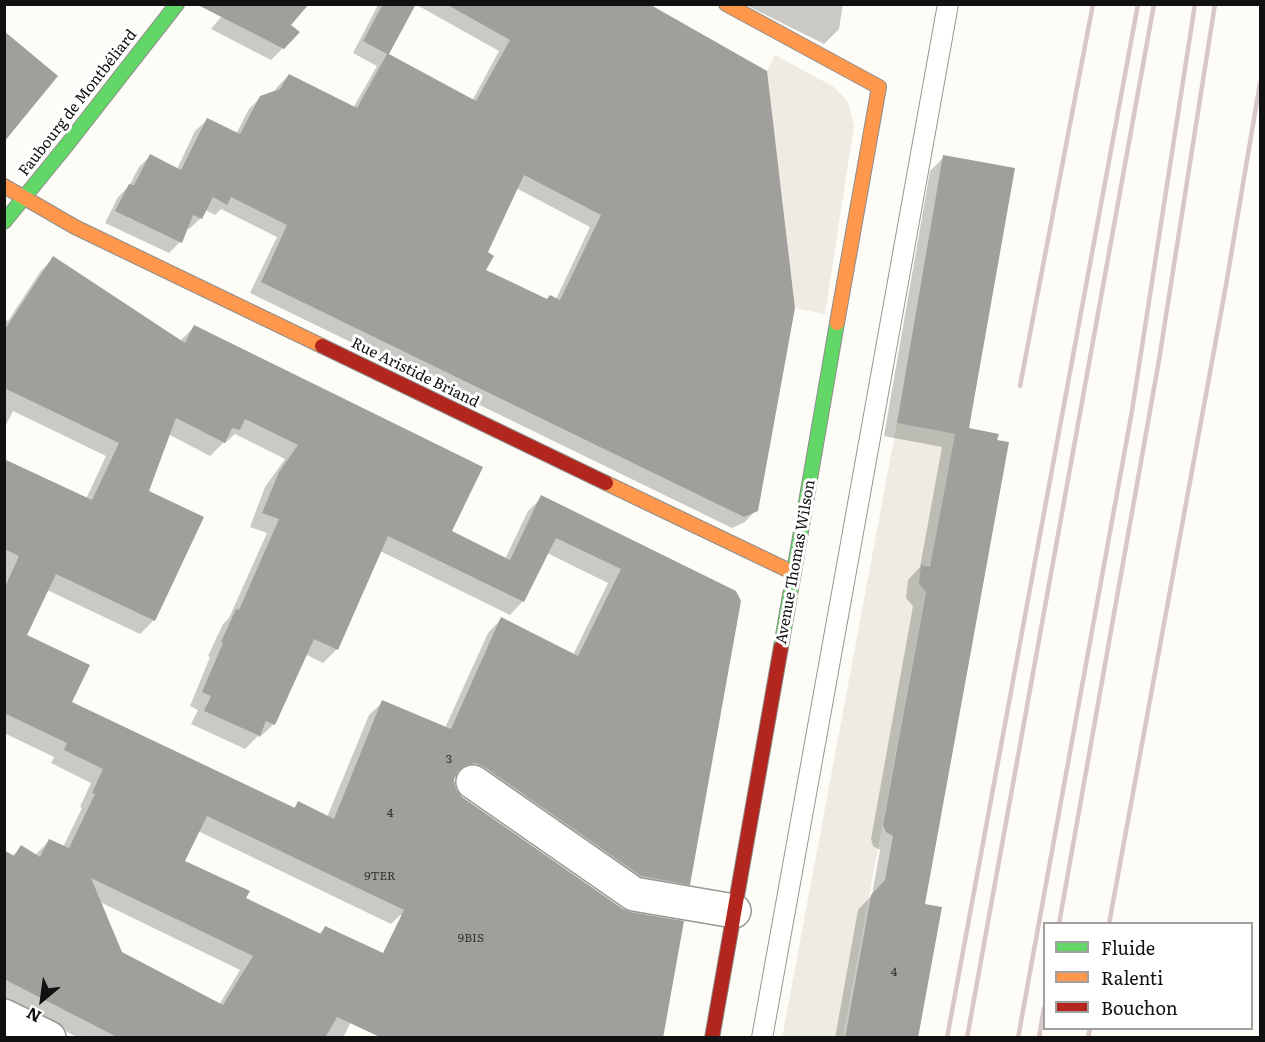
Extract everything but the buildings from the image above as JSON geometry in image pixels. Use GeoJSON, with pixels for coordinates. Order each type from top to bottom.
{"type":"FeatureCollection","features":[{"type":"Feature","properties":{"kind":"street","name":"Faubourg de Montbéliard"},"geometry":{"type":"LineString","coordinates":[[4,222],[177,4]]}},
{"type":"Feature","properties":{"kind":"street","name":"Avenue Thomas Wilson"},"geometry":{"type":"LineString","coordinates":[[712,1038],[879,87],[726,4]]}},
{"type":"Feature","properties":{"kind":"street","name":"Rue Aristide Briand"},"geometry":{"type":"LineString","coordinates":[[4,186],[75,228],[794,573]]}},
{"type":"Feature","properties":{"kind":"street"},"geometry":{"type":"LineString","coordinates":[[473,782],[634,894],[734,911]]}},
{"type":"Feature","properties":{"kind":"street"},"geometry":{"type":"LineString","coordinates":[[5,1019],[49,1038]]}},
{"type":"Feature","properties":{"kind":"lane"},"geometry":{"type":"LineString","coordinates":[[762,1038],[948,4]]}},
{"type":"Feature","properties":{"kind":"shaded area"},"geometry":{"type":"Polygon","coordinates":[[[775,55],[834,87],[848,102],[854,126],[825,314],[795,308],[766,73],[775,55]]]}},
{"type":"Feature","properties":{"kind":"shaded area"},"geometry":{"type":"Polygon","coordinates":[[[897,423],[955,434],[843,1037],[782,1038],[897,423]]]}},
{"type":"Feature","properties":{"kind":"railway"},"geometry":{"type":"LineString","coordinates":[[1020,386],[1093,4]]}},
{"type":"Feature","properties":{"kind":"railway"},"geometry":{"type":"LineString","coordinates":[[947,1038],[1138,4]]}},
{"type":"Feature","properties":{"kind":"railway"},"geometry":{"type":"LineString","coordinates":[[967,1038],[1154,4]]}},
{"type":"Feature","properties":{"kind":"railway"},"geometry":{"type":"LineString","coordinates":[[1018,1038],[1132,411],[1195,4]]}},
{"type":"Feature","properties":{"kind":"railway"},"geometry":{"type":"LineString","coordinates":[[1059,922],[1159,360],[1215,4]]}},
{"type":"Feature","properties":{"kind":"railway"},"geometry":{"type":"LineString","coordinates":[[1109,922],[1226,285],[1260,83]]}},
{"type":"Feature","properties":{"kind":"railway"},"geometry":{"type":"LineString","coordinates":[[1039,1038],[1043,1014]]}},
{"type":"Feature","properties":{"kind":"railway"},"geometry":{"type":"LineString","coordinates":[[1088,1038],[1090,1030]]}},
{"type":"Feature","properties":{"kind":"traffic: fast"},"geometry":{"type":"LineString","coordinates":[[4,222],[177,4]]}},
{"type":"Feature","properties":{"kind":"traffic: fast"},"geometry":{"type":"LineString","coordinates":[[781,647],[837,323]]}},
{"type":"Feature","properties":{"kind":"traffic: slow"},"geometry":{"type":"LineString","coordinates":[[726,4],[879,87],[837,323]]}},
{"type":"Feature","properties":{"kind":"traffic: slow"},"geometry":{"type":"LineString","coordinates":[[4,186],[75,227],[322,346]]}},
{"type":"Feature","properties":{"kind":"traffic: slow"},"geometry":{"type":"LineString","coordinates":[[606,483],[794,573]]}},
{"type":"Feature","properties":{"kind":"traffic: jam"},"geometry":{"type":"LineString","coordinates":[[322,346],[606,483]]}},
{"type":"Feature","properties":{"kind":"traffic: jam"},"geometry":{"type":"LineString","coordinates":[[712,1038],[781,647]]}}]}
